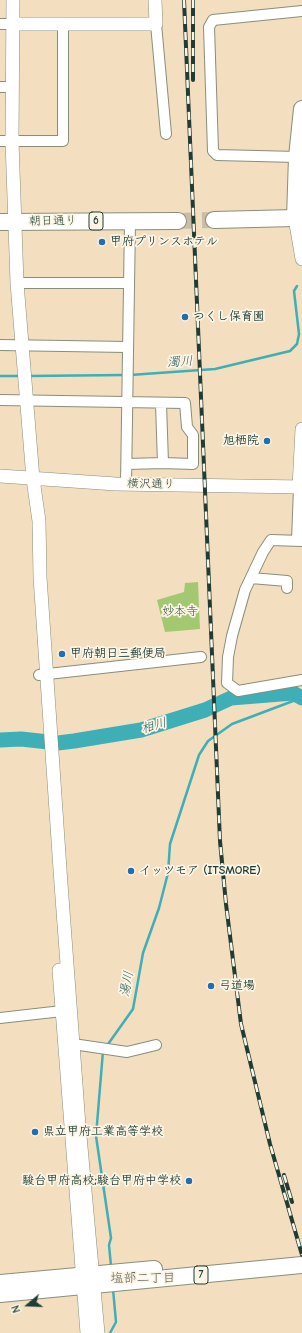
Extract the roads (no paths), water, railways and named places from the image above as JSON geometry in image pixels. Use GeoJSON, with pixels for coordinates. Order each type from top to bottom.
{"type":"FeatureCollection","features":[{"type":"Feature","properties":{"kind":"main road"},"geometry":{"type":"LineString","coordinates":[[214,220],[299,218],[297,157],[302,109]]}},
{"type":"Feature","properties":{"kind":"main road","name":"朝日通り"},"geometry":{"type":"LineString","coordinates":[[7,222],[178,221]]}},
{"type":"Feature","properties":{"kind":"main road","name":"7"},"geometry":{"type":"LineString","coordinates":[[0,1294],[302,1255]]}},
{"type":"Feature","properties":{"kind":"main road","name":"7"},"geometry":{"type":"LineString","coordinates":[[0,1283],[100,1280],[302,1265]]}},
{"type":"Feature","properties":{"kind":"street"},"geometry":{"type":"LineString","coordinates":[[13,0],[7,24],[7,222],[17,283],[33,479],[39,521],[43,674],[62,1011],[100,1280],[87,1333]]}},
{"type":"Feature","properties":{"kind":"street"},"geometry":{"type":"LineString","coordinates":[[155,0],[166,134]]}},
{"type":"Feature","properties":{"kind":"street"},"geometry":{"type":"LineString","coordinates":[[297,157],[217,155],[213,151],[208,28],[213,20],[302,11]]}},
{"type":"Feature","properties":{"kind":"street"},"geometry":{"type":"LineString","coordinates":[[7,24],[156,24]]}},
{"type":"Feature","properties":{"kind":"street"},"geometry":{"type":"LineString","coordinates":[[6,141],[63,140],[63,24]]}},
{"type":"Feature","properties":{"kind":"street"},"geometry":{"type":"LineString","coordinates":[[299,218],[302,259]]}},
{"type":"Feature","properties":{"kind":"street"},"geometry":{"type":"LineString","coordinates":[[126,484],[130,221]]}},
{"type":"Feature","properties":{"kind":"street"},"geometry":{"type":"LineString","coordinates":[[17,283],[130,282]]}},
{"type":"Feature","properties":{"kind":"street"},"geometry":{"type":"LineString","coordinates":[[0,345],[127,347]]}},
{"type":"Feature","properties":{"kind":"street"},"geometry":{"type":"LineString","coordinates":[[0,400],[161,404],[185,403],[187,427],[193,435],[193,464],[127,464]]}},
{"type":"Feature","properties":{"kind":"street"},"geometry":{"type":"LineString","coordinates":[[161,404],[163,463]]}},
{"type":"Feature","properties":{"kind":"street"},"geometry":{"type":"LineString","coordinates":[[302,429],[300,541],[271,540],[250,578],[245,590],[232,636],[227,683],[238,691],[302,680]]}},
{"type":"Feature","properties":{"kind":"street","name":"横沢通り"},"geometry":{"type":"LineString","coordinates":[[0,476],[126,484],[300,487]]}},
{"type":"Feature","properties":{"kind":"street"},"geometry":{"type":"LineString","coordinates":[[250,578],[287,581],[287,588]]}},
{"type":"Feature","properties":{"kind":"street"},"geometry":{"type":"LineString","coordinates":[[43,674],[201,657]]}},
{"type":"Feature","properties":{"kind":"street"},"geometry":{"type":"LineString","coordinates":[[48,754],[73,1044],[100,1280],[98,1333]]}},
{"type":"Feature","properties":{"kind":"street"},"geometry":{"type":"LineString","coordinates":[[0,1018],[62,1011]]}},
{"type":"Feature","properties":{"kind":"street"},"geometry":{"type":"LineString","coordinates":[[73,1044],[127,1052],[156,1045]]}},
{"type":"Feature","properties":{"kind":"waterway","name":"濁川"},"geometry":{"type":"LineString","coordinates":[[130,375],[215,369],[290,351],[297,344],[299,334],[294,291],[297,286]]}},
{"type":"Feature","properties":{"kind":"waterway","name":"濁川"},"geometry":{"type":"LineString","coordinates":[[28,376],[125,375]]}},
{"type":"Feature","properties":{"kind":"waterway","name":"濁川"},"geometry":{"type":"LineString","coordinates":[[0,376],[21,376]]}},
{"type":"Feature","properties":{"kind":"waterway","name":"相川"},"geometry":{"type":"LineString","coordinates":[[0,740],[21,739],[58,743],[74,741],[141,730],[205,710],[231,698],[293,693],[302,698]]}},
{"type":"Feature","properties":{"kind":"waterway","name":"湯川"},"geometry":{"type":"LineString","coordinates":[[106,1047],[133,1009],[143,953],[159,908],[168,873],[170,844],[199,755],[208,741],[232,724],[301,698]]}},
{"type":"Feature","properties":{"kind":"waterway","name":"湯川"},"geometry":{"type":"LineString","coordinates":[[103,1051],[96,1136],[111,1238],[109,1245],[111,1266]]}},
{"type":"Feature","properties":{"kind":"waterway","name":"湯川"},"geometry":{"type":"LineString","coordinates":[[110,1333],[116,1322],[113,1289]]}},
{"type":"Feature","properties":{"kind":"tunnel"},"geometry":{"type":"LineString","coordinates":[[178,221],[214,220]]}},
{"type":"Feature","properties":{"kind":"railway"},"geometry":{"type":"LineString","coordinates":[[184,0],[220,841],[226,904],[241,1024],[270,1144],[302,1255]]}},
{"type":"Feature","properties":{"kind":"railway"},"geometry":{"type":"LineString","coordinates":[[193,0],[193,80]]}},
{"type":"Feature","properties":{"kind":"railway"},"geometry":{"type":"LineString","coordinates":[[284,1175],[292,1202]]}},
{"type":"Feature","properties":{"kind":"place","name":"甲府プリンスホテル"},"geometry":{"type":"Point","coordinates":[102,242]}},
{"type":"Feature","properties":{"kind":"place","name":"つくし保育園"},"geometry":{"type":"Point","coordinates":[185,317]}},
{"type":"Feature","properties":{"kind":"place","name":"旭栖院"},"geometry":{"type":"Point","coordinates":[267,441]}},
{"type":"Feature","properties":{"kind":"place","name":"甲府朝日三郵便局"},"geometry":{"type":"Point","coordinates":[62,654]}},
{"type":"Feature","properties":{"kind":"place","name":"イッツモア (ITSMORE)"},"geometry":{"type":"Point","coordinates":[131,871]}},
{"type":"Feature","properties":{"kind":"place","name":"弓道場"},"geometry":{"type":"Point","coordinates":[211,986]}},
{"type":"Feature","properties":{"kind":"place","name":"県立甲府工業高等学校"},"geometry":{"type":"Point","coordinates":[35,1132]}},
{"type":"Feature","properties":{"kind":"place","name":"駿台甲府高校;駿台甲府中学校"},"geometry":{"type":"Point","coordinates":[189,1181]}},
{"type":"Feature","properties":{"kind":"district","name":"塩部二丁目"},"geometry":{"type":"Point","coordinates":[143,1278]}},
{"type":"Feature","properties":{"kind":"park label","name":"妙本寺"},"geometry":{"type":"Point","coordinates":[180,612]}}]}
